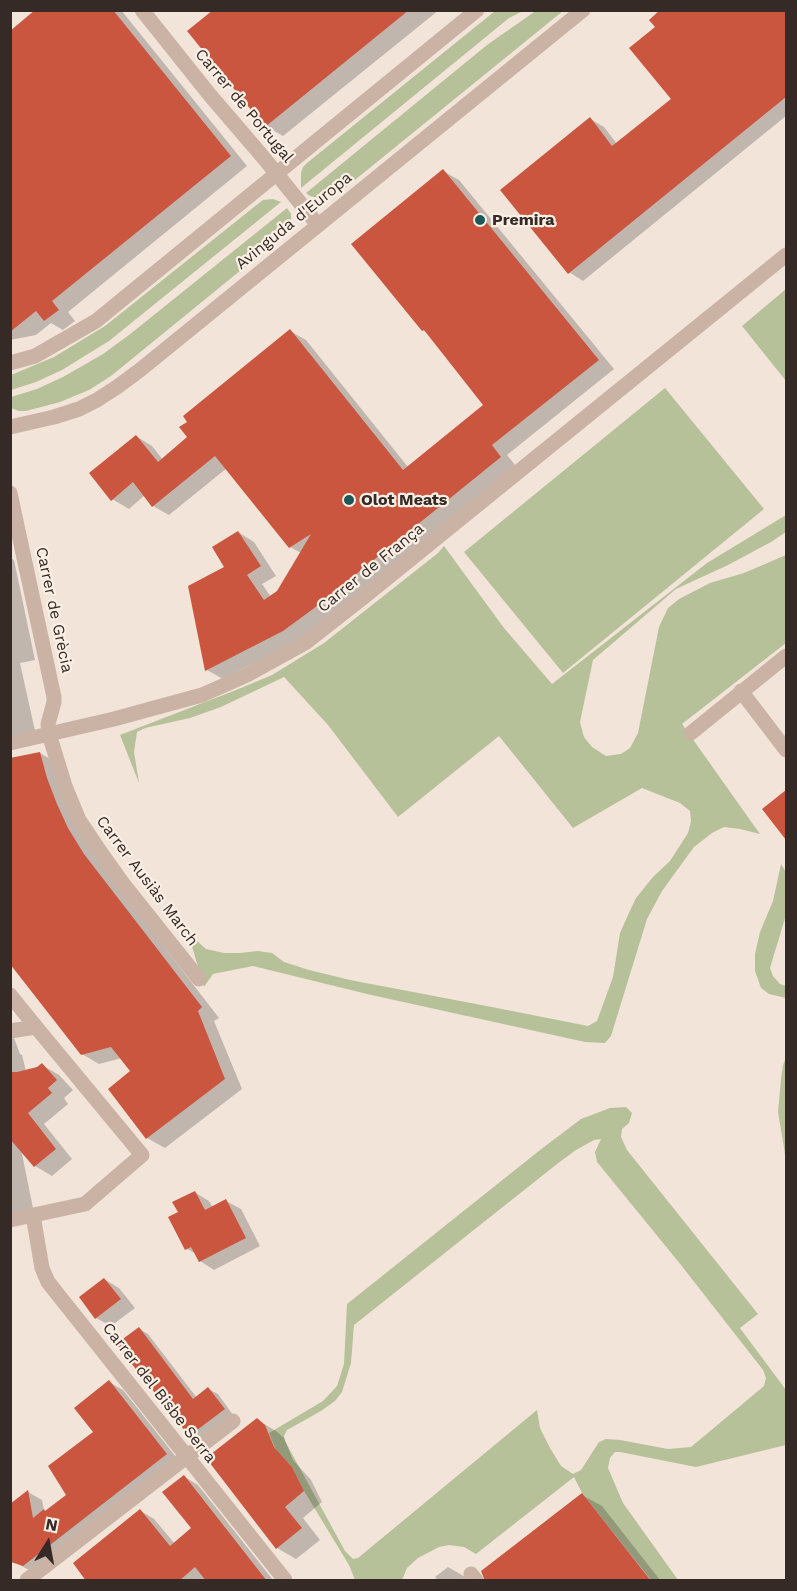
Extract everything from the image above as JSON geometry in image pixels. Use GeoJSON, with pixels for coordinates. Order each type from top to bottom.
{"type":"FeatureCollection","features":[{"type":"Feature","properties":{"kind":"street","name":"Carrer de Portugal"},"geometry":{"type":"LineString","coordinates":[[142,10],[318,225]]}},
{"type":"Feature","properties":{"kind":"street"},"geometry":{"type":"LineString","coordinates":[[10,363],[35,356],[96,321],[477,10]]}},
{"type":"Feature","properties":{"kind":"street","name":"Avinguda d'Europa"},"geometry":{"type":"LineString","coordinates":[[10,427],[79,409],[107,394],[140,370],[583,10]]}},
{"type":"Feature","properties":{"kind":"street","name":"Carrer de França"},"geometry":{"type":"LineString","coordinates":[[10,743],[114,719],[202,695],[247,675],[305,643],[786,255]]}},
{"type":"Feature","properties":{"kind":"street","name":"Carrer de Grècia"},"geometry":{"type":"LineString","coordinates":[[10,493],[54,697],[48,724],[49,734]]}},
{"type":"Feature","properties":{"kind":"street"},"geometry":{"type":"LineString","coordinates":[[691,733],[786,656]]}},
{"type":"Feature","properties":{"kind":"street"},"geometry":{"type":"LineString","coordinates":[[741,692],[786,750]]}},
{"type":"Feature","properties":{"kind":"street","name":"Carrer Ausiàs March"},"geometry":{"type":"LineString","coordinates":[[49,734],[65,786],[79,820],[124,885],[199,979]]}},
{"type":"Feature","properties":{"kind":"street"},"geometry":{"type":"LineString","coordinates":[[10,995],[141,1155],[86,1204],[10,1220]]}},
{"type":"Feature","properties":{"kind":"street"},"geometry":{"type":"LineString","coordinates":[[10,1031],[36,1027]]}},
{"type":"Feature","properties":{"kind":"street","name":"Carrer del Bisbe Serra"},"geometry":{"type":"LineString","coordinates":[[33,1215],[42,1268],[48,1282],[285,1581]]}},
{"type":"Feature","properties":{"kind":"street"},"geometry":{"type":"LineString","coordinates":[[27,1581],[233,1421]]}},
{"type":"Feature","properties":{"kind":"green space"},"geometry":{"type":"Polygon","coordinates":[[[537,10],[563,11],[340,192],[324,200],[306,193],[487,45],[537,10]]]}},
{"type":"Feature","properties":{"kind":"green space"},"geometry":{"type":"Polygon","coordinates":[[[495,11],[523,11],[509,18],[301,188],[301,173],[307,163],[495,11]]]}},
{"type":"Feature","properties":{"kind":"green space"},"geometry":{"type":"Polygon","coordinates":[[[273,199],[281,202],[109,341],[62,370],[11,390],[11,375],[54,357],[105,326],[259,203],[273,199]]]}},
{"type":"Feature","properties":{"kind":"green space"},"geometry":{"type":"Polygon","coordinates":[[[287,208],[291,219],[289,230],[284,235],[111,376],[89,390],[60,402],[26,411],[11,408],[11,397],[37,389],[63,377],[103,354],[287,208]]]}},
{"type":"Feature","properties":{"kind":"green space"},"geometry":{"type":"Polygon","coordinates":[[[786,289],[786,381],[742,326],[786,289]]]}},
{"type":"Feature","properties":{"kind":"green space"},"geometry":{"type":"Polygon","coordinates":[[[665,388],[764,509],[563,673],[464,552],[665,388]]]}},
{"type":"Feature","properties":{"kind":"green space"},"geometry":{"type":"Polygon","coordinates":[[[786,515],[786,532],[728,565],[676,589],[593,660],[580,722],[584,737],[592,747],[606,756],[621,754],[630,748],[638,733],[659,627],[668,608],[679,599],[710,583],[744,573],[786,555],[786,643],[682,724],[760,834],[724,827],[694,847],[662,891],[647,919],[611,1036],[605,1043],[585,1042],[367,994],[253,966],[213,974],[204,987],[188,933],[206,949],[224,953],[258,951],[272,953],[284,962],[350,980],[588,1026],[597,1021],[613,977],[620,933],[636,898],[670,861],[688,833],[691,821],[690,811],[680,803],[642,788],[573,828],[499,736],[398,817],[328,725],[284,677],[221,707],[137,732],[134,752],[139,783],[120,735],[272,675],[324,643],[444,546],[504,628],[552,684],[707,563],[786,515]]]}},
{"type":"Feature","properties":{"kind":"green space"},"geometry":{"type":"Polygon","coordinates":[[[781,864],[786,872],[786,915],[770,968],[780,984],[786,986],[786,998],[769,994],[761,988],[755,971],[755,954],[760,932],[773,901],[781,864]]]}},
{"type":"Feature","properties":{"kind":"green space"},"geometry":{"type":"Polygon","coordinates":[[[786,1058],[786,1160],[778,1112],[783,1065],[786,1058]]]}},
{"type":"Feature","properties":{"kind":"green space"},"geometry":{"type":"Polygon","coordinates":[[[626,1107],[632,1113],[629,1123],[622,1129],[621,1137],[627,1150],[758,1314],[740,1328],[786,1390],[786,1445],[696,1467],[620,1452],[615,1452],[610,1458],[608,1468],[623,1503],[678,1580],[651,1580],[582,1493],[574,1477],[476,1554],[464,1547],[449,1545],[439,1547],[418,1558],[407,1568],[402,1580],[355,1580],[349,1565],[292,1467],[275,1448],[269,1433],[323,1401],[337,1386],[344,1364],[347,1304],[581,1119],[610,1108],[626,1107]],[[601,1139],[594,1140],[576,1150],[557,1164],[354,1325],[351,1363],[342,1392],[335,1401],[321,1411],[287,1430],[284,1436],[285,1441],[345,1551],[353,1559],[358,1558],[537,1410],[540,1428],[550,1448],[561,1466],[573,1474],[581,1470],[599,1442],[606,1439],[668,1449],[691,1447],[764,1386],[766,1378],[763,1370],[597,1162],[595,1152],[601,1139]]]}},
{"type":"Feature","properties":{"kind":"building"},"geometry":{"type":"Polygon","coordinates":[[[35,10],[113,10],[231,156],[52,301],[59,310],[44,321],[36,311],[10,332],[10,31],[35,10]]]}},
{"type":"Feature","properties":{"kind":"building"},"geometry":{"type":"Polygon","coordinates":[[[213,10],[409,10],[265,127],[187,31],[213,10]]]}},
{"type":"Feature","properties":{"kind":"building"},"geometry":{"type":"Polygon","coordinates":[[[660,10],[786,10],[786,97],[568,274],[500,190],[590,117],[612,146],[671,99],[629,48],[655,27],[649,20],[660,10]]]}},
{"type":"Feature","properties":{"kind":"building"},"geometry":{"type":"Polygon","coordinates":[[[443,169],[599,360],[492,445],[501,457],[313,609],[283,631],[205,671],[188,586],[224,567],[212,547],[238,531],[261,566],[247,575],[264,600],[277,591],[311,534],[289,548],[215,456],[152,507],[133,482],[111,501],[89,473],[136,435],[158,462],[187,437],[179,427],[187,422],[183,416],[290,329],[403,470],[483,405],[424,330],[422,331],[351,244],[443,169]]]}},
{"type":"Feature","properties":{"kind":"building"},"geometry":{"type":"Polygon","coordinates":[[[40,752],[57,804],[84,854],[202,1007],[198,1011],[225,1079],[146,1139],[108,1089],[130,1071],[111,1047],[81,1055],[10,964],[10,758],[40,752]]]}},
{"type":"Feature","properties":{"kind":"building"},"geometry":{"type":"Polygon","coordinates":[[[786,790],[786,840],[762,809],[786,790]]]}},
{"type":"Feature","properties":{"kind":"building"},"geometry":{"type":"Polygon","coordinates":[[[42,1063],[57,1080],[48,1088],[52,1093],[28,1113],[56,1149],[34,1167],[10,1139],[10,1072],[37,1067],[42,1063]]]}},
{"type":"Feature","properties":{"kind":"building"},"geometry":{"type":"Polygon","coordinates":[[[195,1191],[205,1210],[226,1199],[246,1238],[199,1262],[191,1247],[185,1250],[168,1217],[178,1212],[172,1202],[195,1191]]]}},
{"type":"Feature","properties":{"kind":"building"},"geometry":{"type":"Polygon","coordinates":[[[104,1278],[121,1299],[95,1319],[79,1297],[104,1278]]]}},
{"type":"Feature","properties":{"kind":"building"},"geometry":{"type":"Polygon","coordinates":[[[139,1327],[193,1399],[208,1387],[225,1409],[189,1436],[116,1344],[139,1327]]]}},
{"type":"Feature","properties":{"kind":"building"},"geometry":{"type":"Polygon","coordinates":[[[109,1380],[167,1454],[23,1566],[11,1562],[10,1504],[28,1490],[33,1518],[66,1495],[48,1466],[93,1432],[74,1408],[109,1380]]]}},
{"type":"Feature","properties":{"kind":"building"},"geometry":{"type":"Polygon","coordinates":[[[257,1418],[265,1425],[274,1447],[292,1467],[304,1491],[285,1507],[302,1528],[276,1549],[206,1458],[257,1418]]]}},
{"type":"Feature","properties":{"kind":"building"},"geometry":{"type":"Polygon","coordinates":[[[184,1475],[267,1581],[206,1581],[195,1567],[179,1581],[86,1581],[73,1563],[140,1509],[170,1546],[191,1528],[162,1492],[184,1475]]]}},
{"type":"Feature","properties":{"kind":"building"},"geometry":{"type":"Polygon","coordinates":[[[582,1493],[651,1581],[485,1581],[481,1571],[582,1493]]]}},
{"type":"Feature","properties":{"kind":"place","name":"Premira"},"geometry":{"type":"Point","coordinates":[480,220]}},
{"type":"Feature","properties":{"kind":"place","name":"Olot Meats"},"geometry":{"type":"Point","coordinates":[349,500]}}]}
